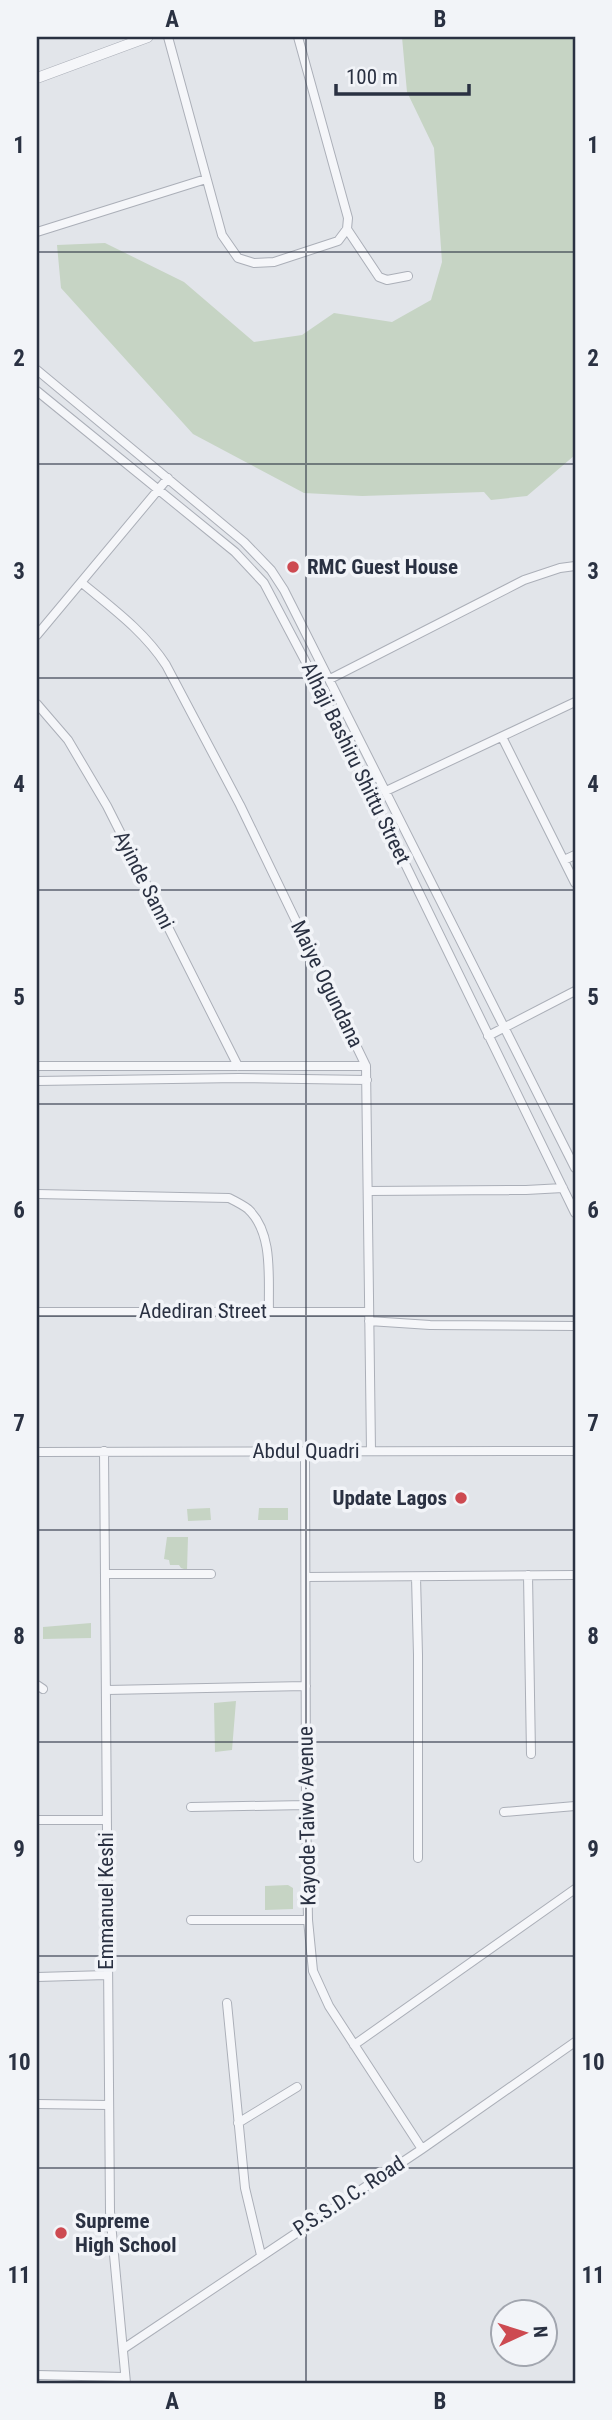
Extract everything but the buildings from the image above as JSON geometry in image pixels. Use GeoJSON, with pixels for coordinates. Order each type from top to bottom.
{"type":"FeatureCollection","features":[{"type":"Feature","properties":{"kind":"street"},"geometry":{"type":"LineString","coordinates":[[37,78],[148,37]]}},
{"type":"Feature","properties":{"kind":"street"},"geometry":{"type":"LineString","coordinates":[[168,37],[222,235],[238,258],[254,263],[274,262],[338,241],[347,229],[348,218],[298,37]]}},
{"type":"Feature","properties":{"kind":"street"},"geometry":{"type":"LineString","coordinates":[[37,232],[206,179]]}},
{"type":"Feature","properties":{"kind":"street"},"geometry":{"type":"LineString","coordinates":[[347,229],[379,277],[387,280],[408,276]]}},
{"type":"Feature","properties":{"kind":"street","name":"Alhaji Bashiru Shittu Street"},"geometry":{"type":"LineString","coordinates":[[37,370],[244,542],[271,570],[330,679],[575,1168]]}},
{"type":"Feature","properties":{"kind":"street","name":"Alhaji Bashiru Shittu Street"},"geometry":{"type":"LineString","coordinates":[[37,391],[234,552],[264,583],[326,701],[575,1213]]}},
{"type":"Feature","properties":{"kind":"street"},"geometry":{"type":"LineString","coordinates":[[37,635],[168,478]]}},
{"type":"Feature","properties":{"kind":"street"},"geometry":{"type":"LineString","coordinates":[[330,679],[524,580],[575,566]]}},
{"type":"Feature","properties":{"kind":"street","name":"Maiye Ogundana"},"geometry":{"type":"LineString","coordinates":[[82,583],[138,630],[166,665],[240,805],[366,1066],[371,1451]]}},
{"type":"Feature","properties":{"kind":"street"},"geometry":{"type":"LineString","coordinates":[[386,791],[575,702]]}},
{"type":"Feature","properties":{"kind":"street","name":"Ayinde Sanni"},"geometry":{"type":"LineString","coordinates":[[37,704],[68,740],[107,806],[238,1066]]}},
{"type":"Feature","properties":{"kind":"street"},"geometry":{"type":"LineString","coordinates":[[502,737],[575,883]]}},
{"type":"Feature","properties":{"kind":"street"},"geometry":{"type":"LineString","coordinates":[[564,860],[575,855]]}},
{"type":"Feature","properties":{"kind":"street"},"geometry":{"type":"LineString","coordinates":[[488,1037],[575,991]]}},
{"type":"Feature","properties":{"kind":"street"},"geometry":{"type":"LineString","coordinates":[[37,1066],[366,1066]]}},
{"type":"Feature","properties":{"kind":"street"},"geometry":{"type":"LineString","coordinates":[[37,1081],[239,1078],[367,1080]]}},
{"type":"Feature","properties":{"kind":"street"},"geometry":{"type":"LineString","coordinates":[[368,1191],[563,1188]]}},
{"type":"Feature","properties":{"kind":"street"},"geometry":{"type":"LineString","coordinates":[[37,1194],[229,1198],[247,1208],[258,1222],[266,1243],[269,1311]]}},
{"type":"Feature","properties":{"kind":"street","name":"Adediran Street"},"geometry":{"type":"LineString","coordinates":[[37,1312],[269,1311],[369,1317],[430,1325],[575,1326]]}},
{"type":"Feature","properties":{"kind":"street","name":"Emmanuel Keshi"},"geometry":{"type":"LineString","coordinates":[[104,1451],[110,2212],[125,2380]]}},
{"type":"Feature","properties":{"kind":"street","name":"Abdul Quadri"},"geometry":{"type":"LineString","coordinates":[[37,1452],[575,1451]]}},
{"type":"Feature","properties":{"kind":"street","name":"Kayode Taiwo Avenue"},"geometry":{"type":"LineString","coordinates":[[305,1452],[306,1805],[308,1920],[313,1971],[319,1989],[422,2149]]}},
{"type":"Feature","properties":{"kind":"street"},"geometry":{"type":"LineString","coordinates":[[105,1574],[211,1574]]}},
{"type":"Feature","properties":{"kind":"street"},"geometry":{"type":"LineString","coordinates":[[528,1575],[531,1754]]}},
{"type":"Feature","properties":{"kind":"street"},"geometry":{"type":"LineString","coordinates":[[306,1577],[575,1575]]}},
{"type":"Feature","properties":{"kind":"street"},"geometry":{"type":"LineString","coordinates":[[416,1577],[418,1858]]}},
{"type":"Feature","properties":{"kind":"street"},"geometry":{"type":"LineString","coordinates":[[107,1690],[306,1686]]}},
{"type":"Feature","properties":{"kind":"street"},"geometry":{"type":"LineString","coordinates":[[191,1807],[306,1805]]}},
{"type":"Feature","properties":{"kind":"street"},"geometry":{"type":"LineString","coordinates":[[503,1812],[575,1806]]}},
{"type":"Feature","properties":{"kind":"street"},"geometry":{"type":"LineString","coordinates":[[37,1820],[106,1820]]}},
{"type":"Feature","properties":{"kind":"street"},"geometry":{"type":"LineString","coordinates":[[354,2045],[575,1889]]}},
{"type":"Feature","properties":{"kind":"street"},"geometry":{"type":"LineString","coordinates":[[191,1920],[308,1920]]}},
{"type":"Feature","properties":{"kind":"street"},"geometry":{"type":"LineString","coordinates":[[37,1978],[107,1975]]}},
{"type":"Feature","properties":{"kind":"street"},"geometry":{"type":"LineString","coordinates":[[227,2003],[245,2188],[261,2255]]}},
{"type":"Feature","properties":{"kind":"street","name":"P.S.S.D.C. Road"},"geometry":{"type":"LineString","coordinates":[[122,2349],[422,2149],[575,2042]]}},
{"type":"Feature","properties":{"kind":"street"},"geometry":{"type":"LineString","coordinates":[[238,2123],[297,2087]]}},
{"type":"Feature","properties":{"kind":"street"},"geometry":{"type":"LineString","coordinates":[[37,2104],[108,2105]]}},
{"type":"Feature","properties":{"kind":"street"},"geometry":{"type":"LineString","coordinates":[[37,2375],[125,2380]]}},
{"type":"Feature","properties":{"kind":"green space"},"geometry":{"type":"Polygon","coordinates":[[[402,37],[572,37],[575,41],[575,455],[527,496],[491,500],[484,492],[362,496],[304,493],[193,434],[61,288],[57,245],[105,243],[184,282],[254,342],[302,335],[334,313],[392,322],[431,300],[442,262],[434,148],[407,92],[402,37]]]}},
{"type":"Feature","properties":{"kind":"green space"},"geometry":{"type":"Polygon","coordinates":[[[210,1508],[211,1520],[188,1521],[187,1509],[210,1508]]]}},
{"type":"Feature","properties":{"kind":"green space"},"geometry":{"type":"Polygon","coordinates":[[[259,1508],[288,1508],[288,1520],[258,1520],[259,1508]]]}},
{"type":"Feature","properties":{"kind":"green space"},"geometry":{"type":"Polygon","coordinates":[[[167,1537],[188,1537],[187,1570],[179,1565],[170,1565],[169,1560],[164,1559],[167,1537]]]}},
{"type":"Feature","properties":{"kind":"green space"},"geometry":{"type":"Polygon","coordinates":[[[91,1623],[91,1638],[43,1639],[43,1627],[91,1623]]]}},
{"type":"Feature","properties":{"kind":"green space"},"geometry":{"type":"Polygon","coordinates":[[[236,1701],[232,1750],[215,1752],[214,1703],[236,1701]]]}},
{"type":"Feature","properties":{"kind":"green space"},"geometry":{"type":"Polygon","coordinates":[[[288,1885],[293,1888],[293,1909],[265,1910],[265,1886],[288,1885]]]}},
{"type":"Feature","properties":{"kind":"place","name":"RMC Guest House"},"geometry":{"type":"Point","coordinates":[293,567]}},
{"type":"Feature","properties":{"kind":"place","name":"Update Lagos"},"geometry":{"type":"Point","coordinates":[461,1498]}},
{"type":"Feature","properties":{"kind":"place","name":"Supreme High School"},"geometry":{"type":"Point","coordinates":[61,2233]}}]}
